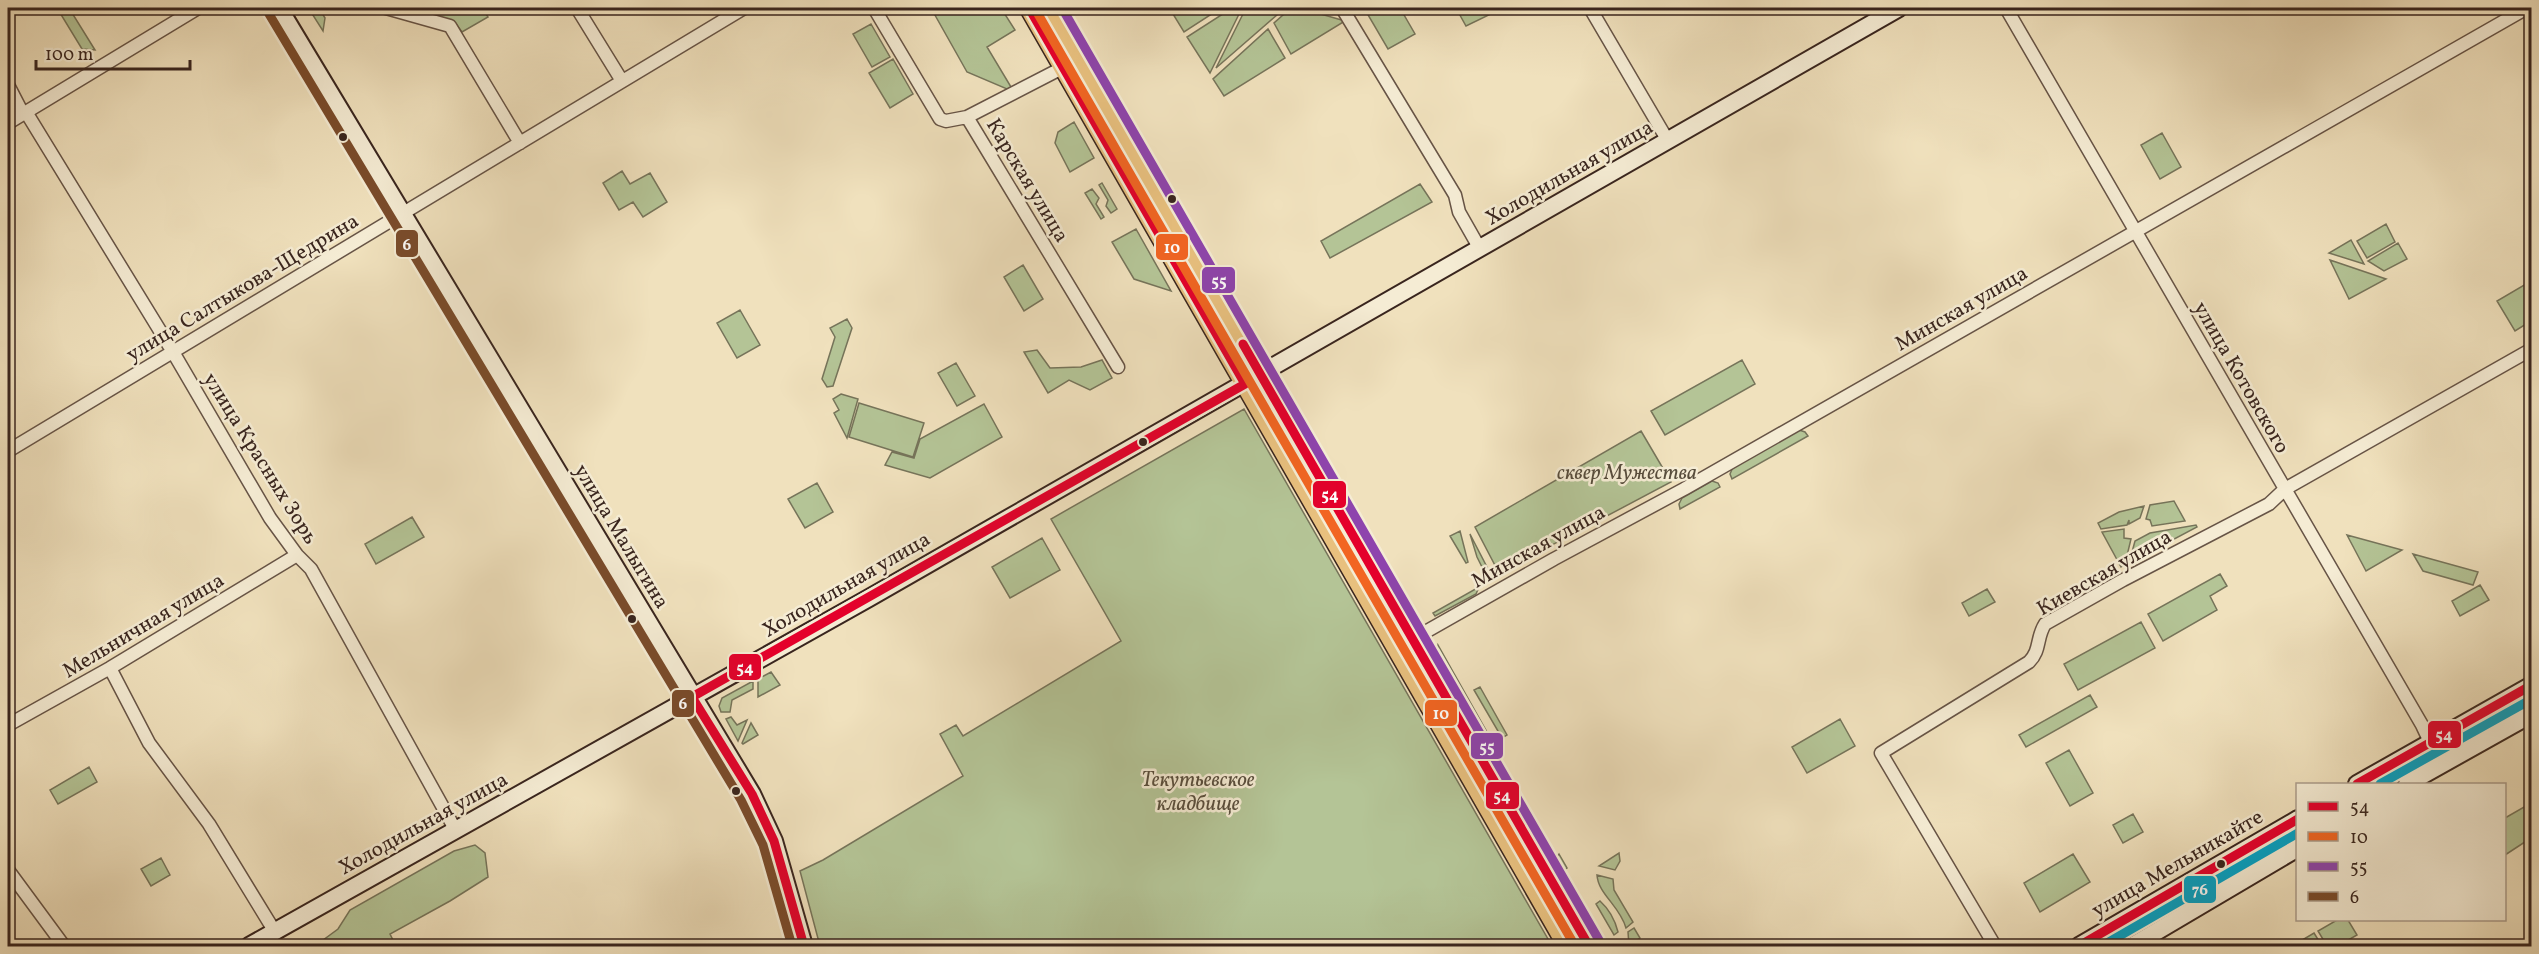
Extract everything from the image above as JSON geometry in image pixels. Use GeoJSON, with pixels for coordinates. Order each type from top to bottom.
{"type":"FeatureCollection","features":[{"type":"Feature","properties":{"kind":"main road"},"geometry":{"type":"LineString","coordinates":[[1029,8],[1252,379],[1413,639],[1589,946]]}},
{"type":"Feature","properties":{"kind":"main road"},"geometry":{"type":"LineString","coordinates":[[1048,8],[1567,946]]}},
{"type":"Feature","properties":{"kind":"street"},"geometry":{"type":"LineString","coordinates":[[8,123],[198,8]]}},
{"type":"Feature","properties":{"kind":"street","name":"улица Малыгина"},"geometry":{"type":"LineString","coordinates":[[279,8],[752,794],[774,841],[804,946]]}},
{"type":"Feature","properties":{"kind":"street"},"geometry":{"type":"LineString","coordinates":[[386,8],[450,26],[520,143]]}},
{"type":"Feature","properties":{"kind":"street"},"geometry":{"type":"LineString","coordinates":[[577,8],[622,81]]}},
{"type":"Feature","properties":{"kind":"street","name":"улица Салтыкова-Щедрина"},"geometry":{"type":"LineString","coordinates":[[8,451],[744,8]]}},
{"type":"Feature","properties":{"kind":"street","name":"Карская улица"},"geometry":{"type":"LineString","coordinates":[[874,8],[940,119],[946,121],[968,117],[1118,367]]}},
{"type":"Feature","properties":{"kind":"street"},"geometry":{"type":"LineString","coordinates":[[1342,8],[1455,195],[1459,212],[1480,249]]}},
{"type":"Feature","properties":{"kind":"street"},"geometry":{"type":"LineString","coordinates":[[1590,8],[1668,141]]}},
{"type":"Feature","properties":{"kind":"street","name":"Холодильная улица"},"geometry":{"type":"LineString","coordinates":[[249,946],[1252,379],[1897,8]]}},
{"type":"Feature","properties":{"kind":"street","name":"улица Котовского"},"geometry":{"type":"LineString","coordinates":[[2006,8],[2430,742],[2435,769]]}},
{"type":"Feature","properties":{"kind":"street","name":"Минская улица"},"geometry":{"type":"LineString","coordinates":[[1413,639],[1667,498],[2527,8]]}},
{"type":"Feature","properties":{"kind":"street"},"geometry":{"type":"LineString","coordinates":[[968,117],[1064,67]]}},
{"type":"Feature","properties":{"kind":"street","name":"улица Красных Зорь"},"geometry":{"type":"LineString","coordinates":[[8,85],[173,352],[270,518],[297,555],[311,569],[328,597],[455,829]]}},
{"type":"Feature","properties":{"kind":"street","name":"Киевская улица"},"geometry":{"type":"LineString","coordinates":[[1995,946],[1881,753],[2029,662],[2037,654],[2038,635],[2045,624],[2123,580],[2269,504],[2285,489],[2532,349]]}},
{"type":"Feature","properties":{"kind":"street","name":"Мельничная улица"},"geometry":{"type":"LineString","coordinates":[[8,725],[110,668],[297,555]]}},
{"type":"Feature","properties":{"kind":"street"},"geometry":{"type":"LineString","coordinates":[[110,668],[149,743],[209,824],[275,932]]}},
{"type":"Feature","properties":{"kind":"street"},"geometry":{"type":"LineString","coordinates":[[2359,783],[2532,685]]}},
{"type":"Feature","properties":{"kind":"street"},"geometry":{"type":"LineString","coordinates":[[2409,783],[2532,714]]}},
{"type":"Feature","properties":{"kind":"street","name":"улица Мельникайте"},"geometry":{"type":"LineString","coordinates":[[2079,946],[2296,820]]}},
{"type":"Feature","properties":{"kind":"street"},"geometry":{"type":"LineString","coordinates":[[2132,946],[2296,849]]}},
{"type":"Feature","properties":{"kind":"street"},"geometry":{"type":"LineString","coordinates":[[8,870],[64,946]]}},
{"type":"Feature","properties":{"kind":"green space"},"geometry":{"type":"Polygon","coordinates":[[[57,8],[69,8],[95,50],[82,49],[57,8]]]}},
{"type":"Feature","properties":{"kind":"green space"},"geometry":{"type":"Polygon","coordinates":[[[319,8],[325,18],[323,31],[309,9],[319,8]]]}},
{"type":"Feature","properties":{"kind":"green space"},"geometry":{"type":"Polygon","coordinates":[[[403,8],[482,8],[488,17],[462,32],[456,24],[403,8]]]}},
{"type":"Feature","properties":{"kind":"green space"},"geometry":{"type":"Polygon","coordinates":[[[931,8],[1001,8],[1015,30],[987,47],[1014,92],[967,72],[931,8]]]}},
{"type":"Feature","properties":{"kind":"green space"},"geometry":{"type":"Polygon","coordinates":[[[1184,8],[1221,8],[1184,32],[1173,14],[1184,8]]]}},
{"type":"Feature","properties":{"kind":"green space"},"geometry":{"type":"Polygon","coordinates":[[[1232,8],[1242,8],[1210,73],[1187,37],[1232,8]]]}},
{"type":"Feature","properties":{"kind":"green space"},"geometry":{"type":"Polygon","coordinates":[[[1246,8],[1285,8],[1216,68],[1246,8]]]}},
{"type":"Feature","properties":{"kind":"green space"},"geometry":{"type":"Polygon","coordinates":[[[1291,8],[1300,8],[1345,21],[1291,54],[1274,23],[1291,8]]]}},
{"type":"Feature","properties":{"kind":"green space"},"geometry":{"type":"Polygon","coordinates":[[[1364,8],[1400,8],[1415,34],[1388,49],[1364,8]]]}},
{"type":"Feature","properties":{"kind":"green space"},"geometry":{"type":"Polygon","coordinates":[[[1456,8],[1493,8],[1495,12],[1466,26],[1456,8]]]}},
{"type":"Feature","properties":{"kind":"green space"},"geometry":{"type":"Polygon","coordinates":[[[871,24],[890,57],[872,67],[853,34],[871,24]]]}},
{"type":"Feature","properties":{"kind":"green space"},"geometry":{"type":"Polygon","coordinates":[[[1268,29],[1285,58],[1224,96],[1213,79],[1268,29]]]}},
{"type":"Feature","properties":{"kind":"green space"},"geometry":{"type":"Polygon","coordinates":[[[893,59],[913,94],[890,108],[869,73],[893,59]]]}},
{"type":"Feature","properties":{"kind":"green space"},"geometry":{"type":"Polygon","coordinates":[[[1074,122],[1094,158],[1070,172],[1055,143],[1058,132],[1074,122]]]}},
{"type":"Feature","properties":{"kind":"green space"},"geometry":{"type":"Polygon","coordinates":[[[2162,133],[2181,167],[2160,179],[2141,145],[2162,133]]]}},
{"type":"Feature","properties":{"kind":"green space"},"geometry":{"type":"Polygon","coordinates":[[[622,171],[630,184],[650,173],[667,202],[643,217],[633,202],[619,210],[603,183],[622,171]]]}},
{"type":"Feature","properties":{"kind":"green space"},"geometry":{"type":"Polygon","coordinates":[[[1102,183],[1117,209],[1111,213],[1106,206],[1108,200],[1099,185],[1102,183]]]}},
{"type":"Feature","properties":{"kind":"green space"},"geometry":{"type":"Polygon","coordinates":[[[1420,184],[1432,202],[1330,258],[1321,241],[1420,184]]]}},
{"type":"Feature","properties":{"kind":"green space"},"geometry":{"type":"Polygon","coordinates":[[[1092,189],[1099,198],[1096,204],[1104,217],[1101,219],[1085,193],[1092,189]]]}},
{"type":"Feature","properties":{"kind":"green space"},"geometry":{"type":"Polygon","coordinates":[[[2386,224],[2395,242],[2367,258],[2357,241],[2386,224]]]}},
{"type":"Feature","properties":{"kind":"green space"},"geometry":{"type":"Polygon","coordinates":[[[1136,229],[1171,291],[1134,279],[1112,242],[1136,229]]]}},
{"type":"Feature","properties":{"kind":"green space"},"geometry":{"type":"Polygon","coordinates":[[[2351,240],[2364,264],[2329,253],[2351,240]]]}},
{"type":"Feature","properties":{"kind":"green space"},"geometry":{"type":"Polygon","coordinates":[[[2398,243],[2407,259],[2384,271],[2368,261],[2398,243]]]}},
{"type":"Feature","properties":{"kind":"green space"},"geometry":{"type":"Polygon","coordinates":[[[2330,260],[2386,279],[2349,299],[2330,260]]]}},
{"type":"Feature","properties":{"kind":"green space"},"geometry":{"type":"Polygon","coordinates":[[[1023,265],[1043,299],[1024,311],[1004,277],[1023,265]]]}},
{"type":"Feature","properties":{"kind":"green space"},"geometry":{"type":"Polygon","coordinates":[[[2531,281],[2531,321],[2515,331],[2497,301],[2531,281]]]}},
{"type":"Feature","properties":{"kind":"green space"},"geometry":{"type":"Polygon","coordinates":[[[740,310],[760,345],[737,358],[717,323],[740,310]]]}},
{"type":"Feature","properties":{"kind":"green space"},"geometry":{"type":"Polygon","coordinates":[[[847,319],[852,328],[833,386],[827,387],[822,379],[835,337],[830,328],[847,319]]]}},
{"type":"Feature","properties":{"kind":"green space"},"geometry":{"type":"Polygon","coordinates":[[[1037,350],[1050,368],[1081,367],[1102,360],[1112,378],[1090,390],[1069,380],[1048,393],[1024,352],[1037,350]]]}},
{"type":"Feature","properties":{"kind":"green space"},"geometry":{"type":"Polygon","coordinates":[[[1742,360],[1755,384],[1665,435],[1651,411],[1742,360]]]}},
{"type":"Feature","properties":{"kind":"green space"},"geometry":{"type":"Polygon","coordinates":[[[956,363],[975,396],[957,406],[938,373],[956,363]]]}},
{"type":"Feature","properties":{"kind":"green space"},"geometry":{"type":"Polygon","coordinates":[[[841,394],[858,399],[847,438],[834,413],[839,410],[833,399],[841,394]]]}},
{"type":"Feature","properties":{"kind":"green space"},"geometry":{"type":"Polygon","coordinates":[[[859,403],[924,423],[913,457],[849,437],[859,403]]]}},
{"type":"Feature","properties":{"kind":"green space"},"geometry":{"type":"Polygon","coordinates":[[[984,404],[1002,437],[930,478],[885,465],[892,452],[914,458],[920,439],[984,404]]]}},
{"type":"Feature","properties":{"kind":"green space","name":"Текутьевское кладбище"},"geometry":{"type":"Polygon","coordinates":[[[1244,409],[1552,946],[820,946],[800,871],[823,860],[963,776],[940,734],[956,725],[963,736],[1121,641],[1051,519],[1244,409]]]}},
{"type":"Feature","properties":{"kind":"green space"},"geometry":{"type":"Polygon","coordinates":[[[1799,430],[1808,436],[1732,479],[1730,474],[1733,467],[1799,430]]]}},
{"type":"Feature","properties":{"kind":"green space","name":"сквер Мужества"},"geometry":{"type":"Polygon","coordinates":[[[1641,431],[1671,482],[1499,573],[1475,527],[1641,431]]]}},
{"type":"Feature","properties":{"kind":"green space"},"geometry":{"type":"Polygon","coordinates":[[[1712,481],[1718,483],[1720,487],[1680,509],[1679,504],[1682,498],[1712,481]]]}},
{"type":"Feature","properties":{"kind":"green space"},"geometry":{"type":"Polygon","coordinates":[[[817,483],[833,512],[805,528],[788,499],[817,483]]]}},
{"type":"Feature","properties":{"kind":"green space"},"geometry":{"type":"Polygon","coordinates":[[[2174,501],[2185,521],[2152,526],[2150,520],[2146,519],[2150,505],[2174,501]]]}},
{"type":"Feature","properties":{"kind":"green space"},"geometry":{"type":"Polygon","coordinates":[[[2144,506],[2140,518],[2129,524],[2129,520],[2127,525],[2101,529],[2098,523],[2119,512],[2144,506]]]}},
{"type":"Feature","properties":{"kind":"green space"},"geometry":{"type":"Polygon","coordinates":[[[412,517],[424,537],[376,564],[365,544],[412,517]]]}},
{"type":"Feature","properties":{"kind":"green space"},"geometry":{"type":"Polygon","coordinates":[[[2196,525],[2197,527],[2129,563],[2135,541],[2150,533],[2196,525]]]}},
{"type":"Feature","properties":{"kind":"green space"},"geometry":{"type":"Polygon","coordinates":[[[2124,529],[2124,538],[2131,539],[2125,564],[2121,567],[2102,532],[2124,529]]]}},
{"type":"Feature","properties":{"kind":"green space"},"geometry":{"type":"Polygon","coordinates":[[[1460,531],[1468,562],[1466,563],[1450,536],[1460,531]]]}},
{"type":"Feature","properties":{"kind":"green space"},"geometry":{"type":"Polygon","coordinates":[[[1470,534],[1489,571],[1485,573],[1477,557],[1470,534]]]}},
{"type":"Feature","properties":{"kind":"green space"},"geometry":{"type":"Polygon","coordinates":[[[2347,535],[2402,550],[2366,571],[2347,535]]]}},
{"type":"Feature","properties":{"kind":"green space"},"geometry":{"type":"Polygon","coordinates":[[[1042,538],[1060,570],[1010,598],[992,567],[1042,538]]]}},
{"type":"Feature","properties":{"kind":"green space"},"geometry":{"type":"Polygon","coordinates":[[[2413,554],[2478,572],[2473,585],[2423,571],[2413,554]]]}},
{"type":"Feature","properties":{"kind":"green space"},"geometry":{"type":"Polygon","coordinates":[[[2220,574],[2227,586],[2210,596],[2217,610],[2163,641],[2148,614],[2220,574]]]}},
{"type":"Feature","properties":{"kind":"green space"},"geometry":{"type":"Polygon","coordinates":[[[2480,585],[2489,600],[2460,616],[2452,601],[2480,585]]]}},
{"type":"Feature","properties":{"kind":"green space"},"geometry":{"type":"Polygon","coordinates":[[[1479,587],[1476,594],[1435,616],[1433,613],[1479,587]]]}},
{"type":"Feature","properties":{"kind":"green space"},"geometry":{"type":"Polygon","coordinates":[[[1987,589],[1995,602],[1969,616],[1962,603],[1987,589]]]}},
{"type":"Feature","properties":{"kind":"green space"},"geometry":{"type":"Polygon","coordinates":[[[2141,622],[2155,648],[2078,690],[2064,664],[2141,622]]]}},
{"type":"Feature","properties":{"kind":"green space"},"geometry":{"type":"Polygon","coordinates":[[[1438,645],[1501,757],[1490,755],[1468,716],[1465,700],[1437,652],[1438,645]]]}},
{"type":"Feature","properties":{"kind":"green space"},"geometry":{"type":"Polygon","coordinates":[[[771,672],[780,685],[758,697],[758,679],[771,672]]]}},
{"type":"Feature","properties":{"kind":"green space"},"geometry":{"type":"Polygon","coordinates":[[[753,681],[753,689],[732,700],[730,712],[721,712],[719,706],[722,698],[753,681]]]}},
{"type":"Feature","properties":{"kind":"green space"},"geometry":{"type":"Polygon","coordinates":[[[1480,687],[1507,735],[1502,738],[1474,690],[1480,687]]]}},
{"type":"Feature","properties":{"kind":"green space"},"geometry":{"type":"Polygon","coordinates":[[[2090,695],[2097,707],[2026,747],[2019,735],[2090,695]]]}},
{"type":"Feature","properties":{"kind":"green space"},"geometry":{"type":"Polygon","coordinates":[[[731,717],[737,725],[747,720],[738,741],[726,719],[731,717]]]}},
{"type":"Feature","properties":{"kind":"green space"},"geometry":{"type":"Polygon","coordinates":[[[1840,719],[1855,746],[1807,773],[1792,747],[1840,719]]]}},
{"type":"Feature","properties":{"kind":"green space"},"geometry":{"type":"Polygon","coordinates":[[[751,723],[758,735],[743,744],[742,743],[751,723]]]}},
{"type":"Feature","properties":{"kind":"green space"},"geometry":{"type":"Polygon","coordinates":[[[2069,750],[2093,793],[2070,806],[2046,763],[2069,750]]]}},
{"type":"Feature","properties":{"kind":"green space"},"geometry":{"type":"Polygon","coordinates":[[[89,767],[97,782],[58,804],[50,790],[89,767]]]}},
{"type":"Feature","properties":{"kind":"green space"},"geometry":{"type":"Polygon","coordinates":[[[2531,803],[2531,838],[2506,854],[2506,817],[2531,803]]]}},
{"type":"Feature","properties":{"kind":"green space"},"geometry":{"type":"Polygon","coordinates":[[[2133,814],[2143,832],[2123,843],[2113,825],[2133,814]]]}},
{"type":"Feature","properties":{"kind":"green space"},"geometry":{"type":"Polygon","coordinates":[[[475,845],[485,853],[488,877],[390,934],[396,946],[315,946],[338,929],[350,910],[454,851],[475,845]]]}},
{"type":"Feature","properties":{"kind":"green space"},"geometry":{"type":"Polygon","coordinates":[[[1619,853],[1620,861],[1615,870],[1599,866],[1619,853]]]}},
{"type":"Feature","properties":{"kind":"green space"},"geometry":{"type":"Polygon","coordinates":[[[1559,854],[1567,868],[1560,872],[1552,863],[1559,854]]]}},
{"type":"Feature","properties":{"kind":"green space"},"geometry":{"type":"Polygon","coordinates":[[[2073,854],[2090,882],[2040,912],[2024,883],[2073,854]]]}},
{"type":"Feature","properties":{"kind":"green space"},"geometry":{"type":"Polygon","coordinates":[[[161,858],[170,875],[151,886],[141,869],[161,858]]]}},
{"type":"Feature","properties":{"kind":"green space"},"geometry":{"type":"Polygon","coordinates":[[[1597,875],[1613,879],[1614,890],[1633,922],[1626,928],[1619,913],[1601,888],[1597,875]]]}},
{"type":"Feature","properties":{"kind":"green space"},"geometry":{"type":"Polygon","coordinates":[[[1600,901],[1615,923],[1618,932],[1614,935],[1596,904],[1600,901]]]}},
{"type":"Feature","properties":{"kind":"green space"},"geometry":{"type":"Polygon","coordinates":[[[2335,921],[2349,921],[2357,935],[2338,946],[2327,946],[2318,931],[2335,921]]]}},
{"type":"Feature","properties":{"kind":"green space"},"geometry":{"type":"Polygon","coordinates":[[[1634,928],[1640,938],[1637,940],[1638,943],[1629,946],[1628,932],[1634,928]]]}},
{"type":"Feature","properties":{"kind":"green space"},"geometry":{"type":"Polygon","coordinates":[[[2314,933],[2322,946],[2292,946],[2314,933]]]}},
{"type":"Feature","properties":{"kind":"transit line","name":"54"},"geometry":{"type":"LineString","coordinates":[[804,946],[774,841],[752,794],[692,697],[1245,384],[1029,8]]}},
{"type":"Feature","properties":{"kind":"transit line","name":"55"},"geometry":{"type":"LineString","coordinates":[[1062,8],[1599,940]]}},
{"type":"Feature","properties":{"kind":"transit line","name":"6"},"geometry":{"type":"LineString","coordinates":[[269,14],[741,800],[763,845],[792,946]]}},
{"type":"Feature","properties":{"kind":"transit line","name":"10"},"geometry":{"type":"LineString","coordinates":[[1038,14],[1575,946]]}},
{"type":"Feature","properties":{"kind":"transit line","name":"54"},"geometry":{"type":"LineString","coordinates":[[1243,344],[1589,946]]}},
{"type":"Feature","properties":{"kind":"transit line","name":"54"},"geometry":{"type":"LineString","coordinates":[[2359,783],[2532,685]]}},
{"type":"Feature","properties":{"kind":"transit line","name":"76"},"geometry":{"type":"LineString","coordinates":[[2382,783],[2532,699]]}},
{"type":"Feature","properties":{"kind":"transit line","name":"54"},"geometry":{"type":"LineString","coordinates":[[2079,946],[2296,820]]}},
{"type":"Feature","properties":{"kind":"transit line","name":"76"},"geometry":{"type":"LineString","coordinates":[[2102,946],[2296,834]]}}]}
